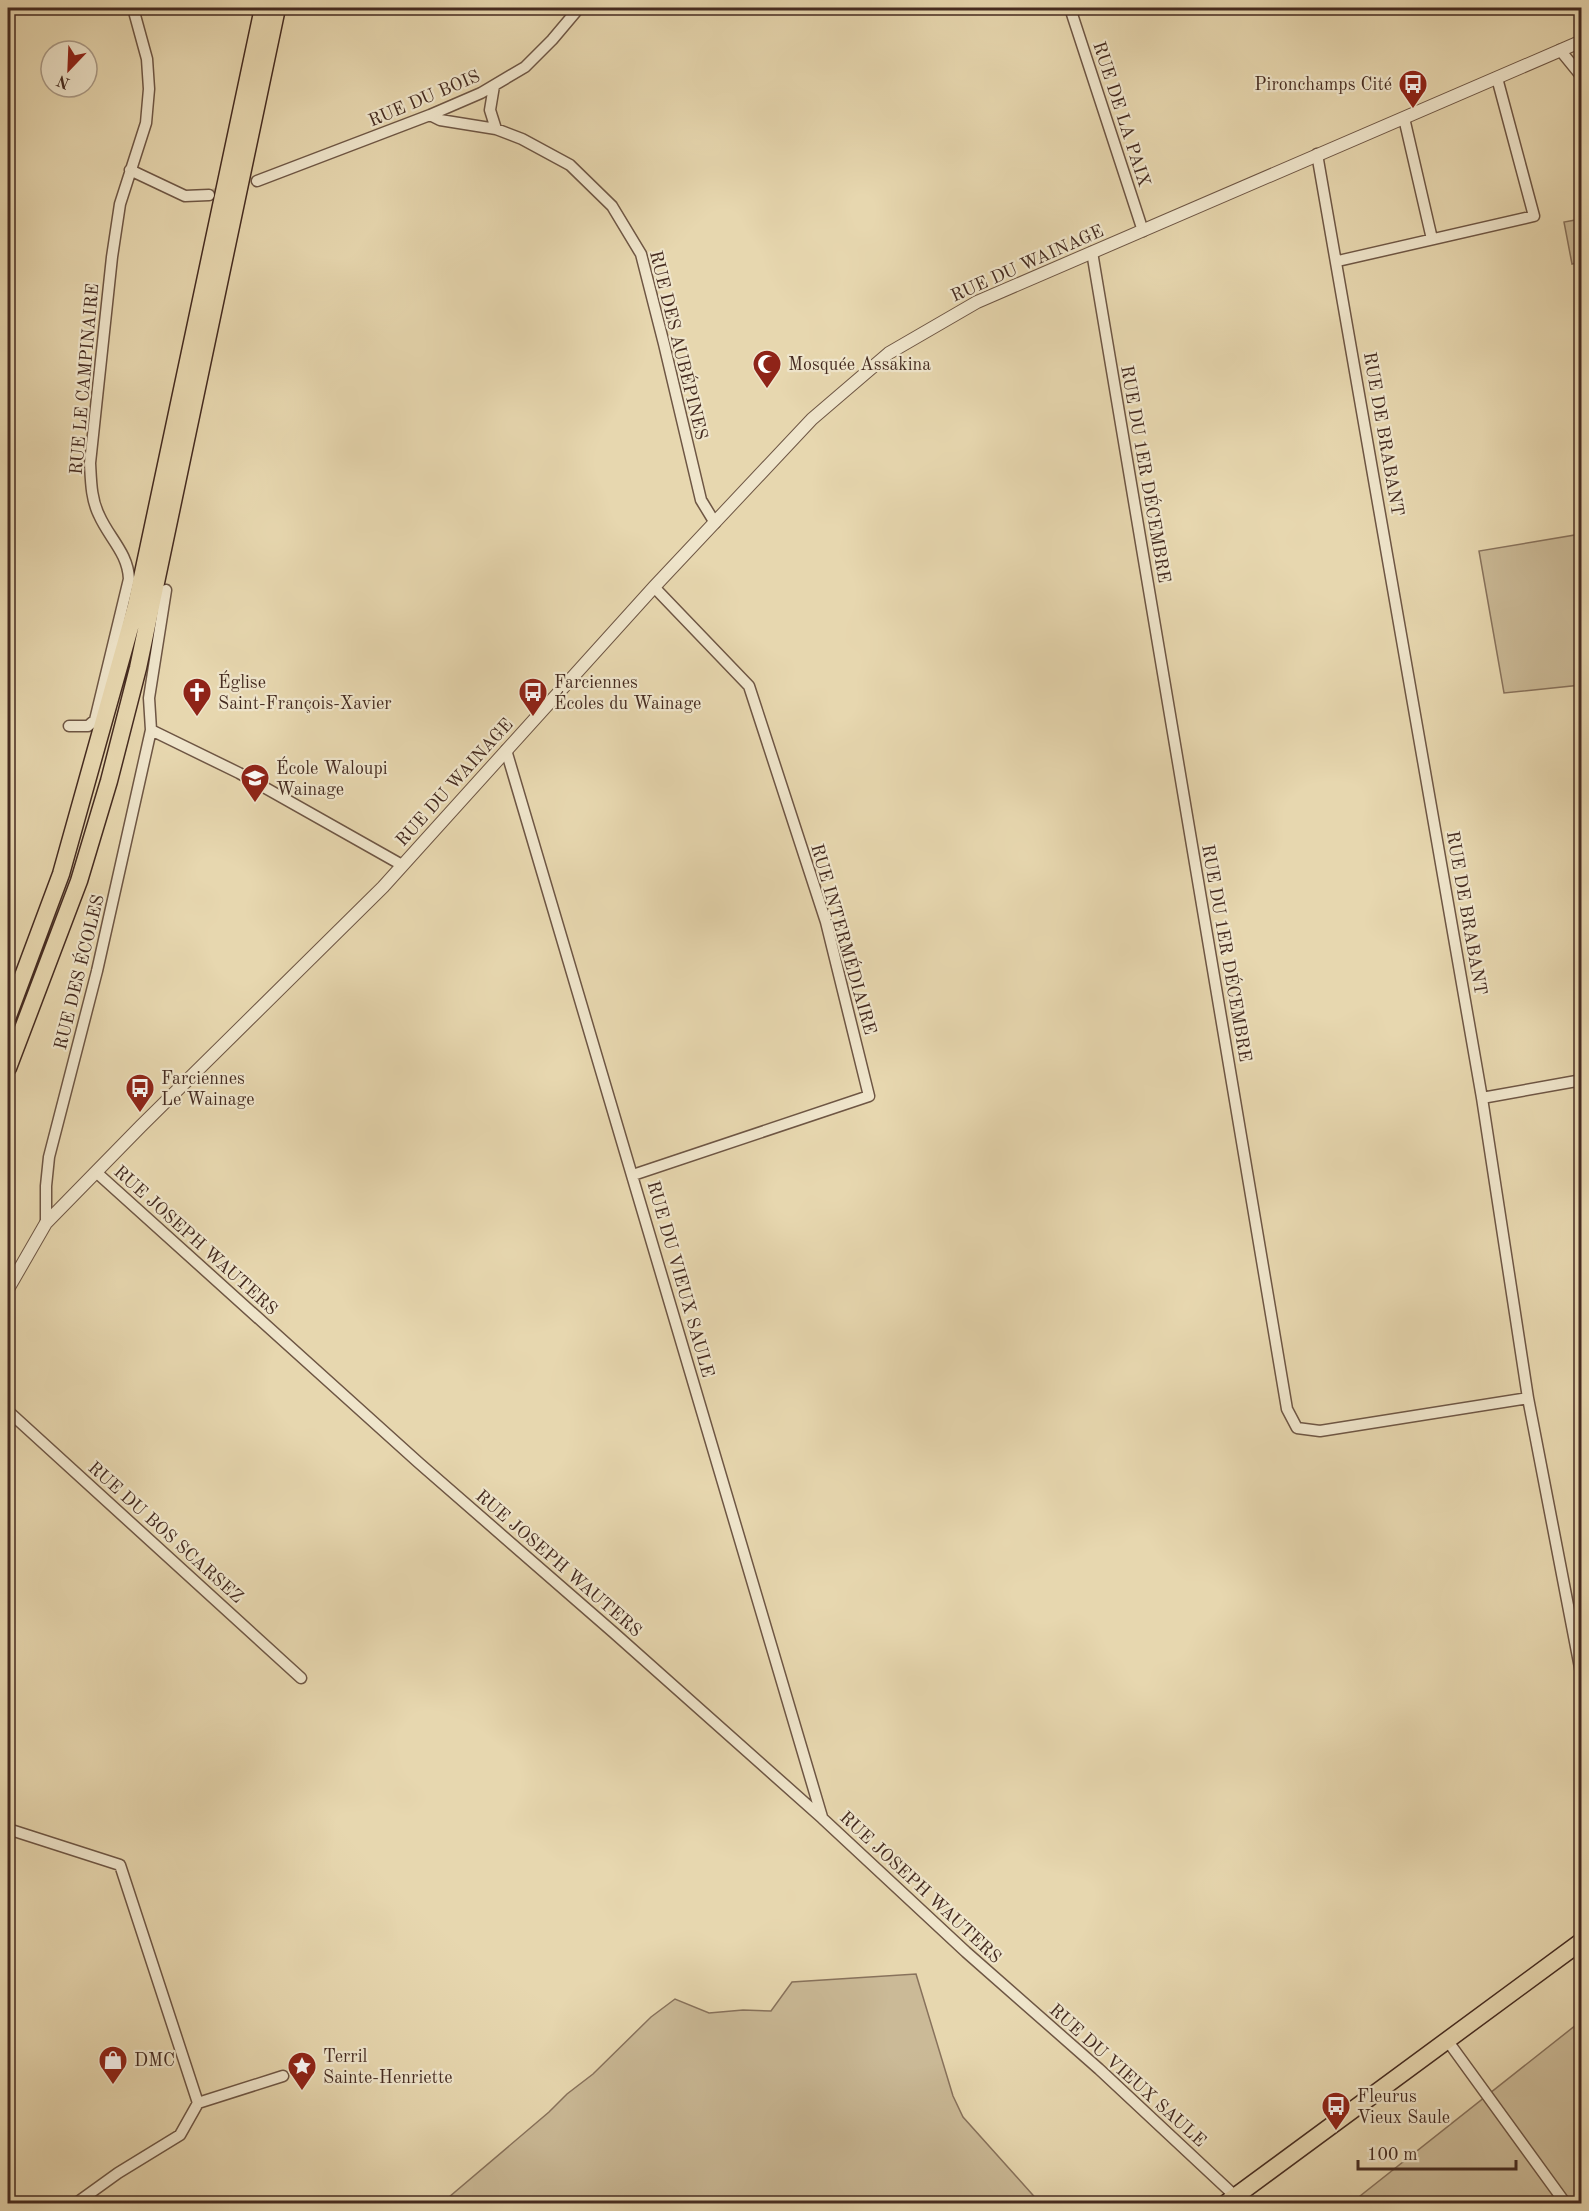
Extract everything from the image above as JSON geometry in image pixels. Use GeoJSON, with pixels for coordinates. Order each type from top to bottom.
{"type":"FeatureCollection","features":[{"type":"Feature","properties":{"kind":"main road"},"geometry":{"type":"LineString","coordinates":[[8,1016],[60,874],[136,606],[263,8]]}},
{"type":"Feature","properties":{"kind":"main road"},"geometry":{"type":"LineString","coordinates":[[8,1068],[79,880],[109,781],[138,668],[277,8]]}},
{"type":"Feature","properties":{"kind":"main road"},"geometry":{"type":"LineString","coordinates":[[1230,2200],[1581,1941]]}},
{"type":"Feature","properties":{"kind":"street","name":"RUE LE CAMPINAIRE"},"geometry":{"type":"LineString","coordinates":[[69,726],[88,726],[94,720],[129,579],[125,557],[98,513],[92,494],[90,463],[112,257],[120,204],[146,123],[149,89],[147,59],[133,8]]}},
{"type":"Feature","properties":{"kind":"street","name":"RUE DU BOIS"},"geometry":{"type":"LineString","coordinates":[[257,181],[430,116],[482,93],[525,67],[579,8]]}},
{"type":"Feature","properties":{"kind":"street","name":"RUE DE LA PAIX"},"geometry":{"type":"LineString","coordinates":[[1070,8],[1143,231]]}},
{"type":"Feature","properties":{"kind":"street","name":"RUE DU WAINAGE"},"geometry":{"type":"LineString","coordinates":[[8,1288],[46,1223],[383,887],[654,587],[812,419],[889,353],[977,302],[1581,41]]}},
{"type":"Feature","properties":{"kind":"street"},"geometry":{"type":"LineString","coordinates":[[1560,50],[1581,77]]}},
{"type":"Feature","properties":{"kind":"street"},"geometry":{"type":"LineString","coordinates":[[1338,261],[1534,216],[1497,78]]}},
{"type":"Feature","properties":{"kind":"street"},"geometry":{"type":"LineString","coordinates":[[494,86],[490,110],[496,129]]}},
{"type":"Feature","properties":{"kind":"street","name":"RUE DES AUBÉPINES"},"geometry":{"type":"LineString","coordinates":[[430,116],[440,120],[496,129],[522,139],[570,165],[612,206],[641,254],[701,500],[715,523]]}},
{"type":"Feature","properties":{"kind":"street"},"geometry":{"type":"LineString","coordinates":[[1404,118],[1432,239]]}},
{"type":"Feature","properties":{"kind":"street","name":"RUE DE BRABANT"},"geometry":{"type":"LineString","coordinates":[[1317,154],[1338,261],[1482,1098],[1528,1398],[1581,1678]]}},
{"type":"Feature","properties":{"kind":"street"},"geometry":{"type":"LineString","coordinates":[[130,170],[184,196],[209,195]]}},
{"type":"Feature","properties":{"kind":"street","name":"RUE DU 1ER DÉCEMBRE"},"geometry":{"type":"LineString","coordinates":[[1092,252],[1287,1409],[1297,1428],[1320,1431],[1528,1398]]}},
{"type":"Feature","properties":{"kind":"street","name":"RUE INTERMÉDIAIRE"},"geometry":{"type":"LineString","coordinates":[[633,1175],[869,1096],[826,922],[749,686],[654,587]]}},
{"type":"Feature","properties":{"kind":"street","name":"RUE DES ÉCOLES"},"geometry":{"type":"LineString","coordinates":[[46,1223],[49,1157],[97,971],[152,730],[149,698],[166,590]]}},
{"type":"Feature","properties":{"kind":"street"},"geometry":{"type":"LineString","coordinates":[[152,730],[239,772],[402,865]]}},
{"type":"Feature","properties":{"kind":"street","name":"RUE DU VIEUX SAULE"},"geometry":{"type":"LineString","coordinates":[[506,750],[822,1818]]}},
{"type":"Feature","properties":{"kind":"street"},"geometry":{"type":"LineString","coordinates":[[1482,1098],[1581,1080]]}},
{"type":"Feature","properties":{"kind":"street","name":"RUE JOSEPH WAUTERS"},"geometry":{"type":"LineString","coordinates":[[96,1172],[419,1463],[822,1818],[998,1980]]}},
{"type":"Feature","properties":{"kind":"street","name":"RUE DU BOS SCARSEZ"},"geometry":{"type":"LineString","coordinates":[[8,1411],[301,1677]]}},
{"type":"Feature","properties":{"kind":"street"},"geometry":{"type":"LineString","coordinates":[[8,1829],[120,1865],[198,2103]]}},
{"type":"Feature","properties":{"kind":"street","name":"RUE DU VIEUX SAULE"},"geometry":{"type":"LineString","coordinates":[[998,1980],[1099,2069],[1230,2200]]}},
{"type":"Feature","properties":{"kind":"street"},"geometry":{"type":"LineString","coordinates":[[1447,2040],[1566,2204]]}},
{"type":"Feature","properties":{"kind":"street"},"geometry":{"type":"LineString","coordinates":[[75,2204],[118,2173],[180,2135],[198,2103],[283,2076]]}},
{"type":"Feature","properties":{"kind":"shaded area"},"geometry":{"type":"Polygon","coordinates":[[[1581,219],[1581,262],[1572,264],[1564,222],[1581,219]]]}},
{"type":"Feature","properties":{"kind":"shaded area"},"geometry":{"type":"Polygon","coordinates":[[[1581,534],[1581,685],[1504,693],[1479,551],[1581,534]]]}},
{"type":"Feature","properties":{"kind":"shaded area"},"geometry":{"type":"Polygon","coordinates":[[[916,1974],[953,2096],[963,2117],[1040,2203],[442,2203],[593,2074],[651,2017],[675,1999],[709,2013],[743,2010],[771,2011],[792,1982],[916,1974]]]}},
{"type":"Feature","properties":{"kind":"shaded area"},"geometry":{"type":"Polygon","coordinates":[[[1581,2021],[1581,2203],[1350,2204],[1581,2021]]]}},
{"type":"Feature","properties":{"kind":"tunnel"},"geometry":{"type":"LineString","coordinates":[[209,195],[257,181]]}},
{"type":"Feature","properties":{"kind":"place","name":"Pironchamps Cité"},"geometry":{"type":"Point","coordinates":[1413,110]}},
{"type":"Feature","properties":{"kind":"place","name":"Mosquée Assakina"},"geometry":{"type":"Point","coordinates":[767,390]}},
{"type":"Feature","properties":{"kind":"place","name":"Église Saint-François-Xavier"},"geometry":{"type":"Point","coordinates":[197,718]}},
{"type":"Feature","properties":{"kind":"place","name":"Farciennes Écoles du Wainage"},"geometry":{"type":"Point","coordinates":[533,718]}},
{"type":"Feature","properties":{"kind":"place","name":"École Waloupi Wainage"},"geometry":{"type":"Point","coordinates":[255,804]}},
{"type":"Feature","properties":{"kind":"place","name":"Farciennes Le Wainage"},"geometry":{"type":"Point","coordinates":[140,1114]}},
{"type":"Feature","properties":{"kind":"place","name":"DMC"},"geometry":{"type":"Point","coordinates":[113,2086]}},
{"type":"Feature","properties":{"kind":"place","name":"Terril Sainte-Henriette"},"geometry":{"type":"Point","coordinates":[302,2092]}},
{"type":"Feature","properties":{"kind":"place","name":"Fleurus Vieux Saule"},"geometry":{"type":"Point","coordinates":[1336,2132]}}]}
